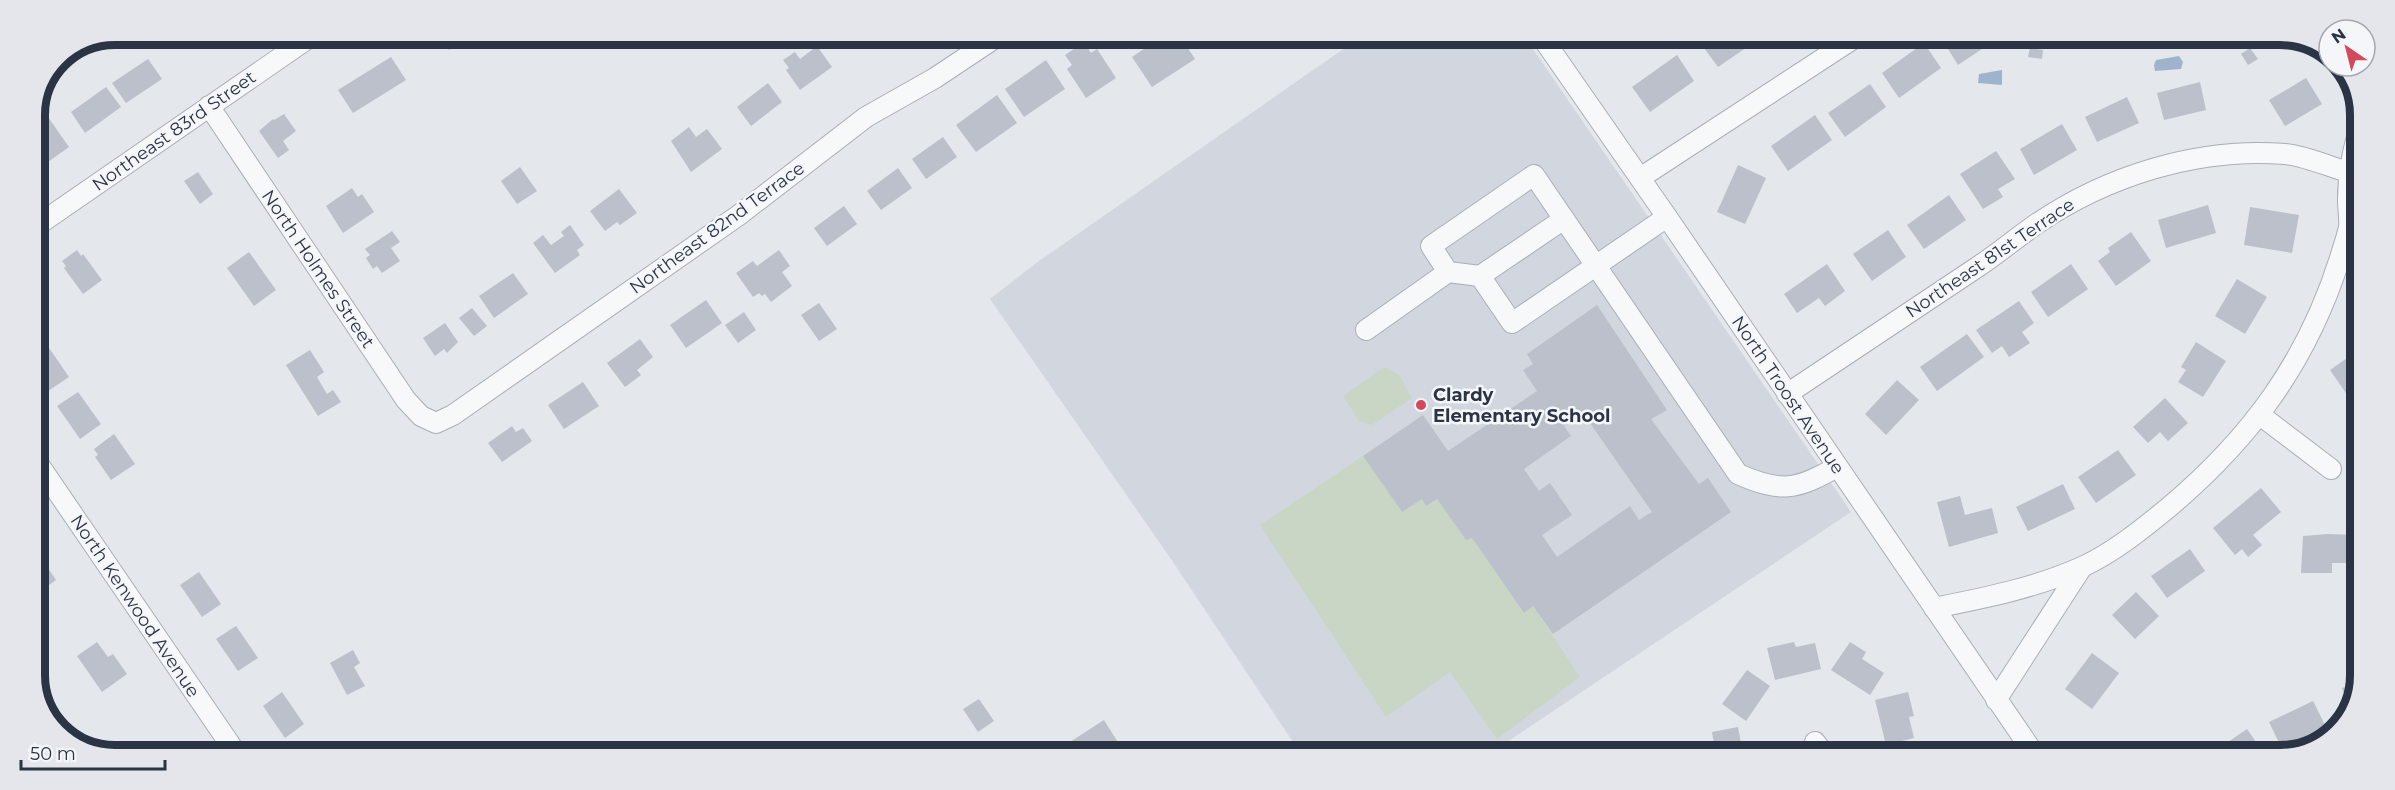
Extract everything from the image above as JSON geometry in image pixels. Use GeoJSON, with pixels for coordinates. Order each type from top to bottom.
{"type":"FeatureCollection","features":[{"type":"Feature","properties":{"kind":"street","name":"Northeast 83rd Street"},"geometry":{"type":"LineString","coordinates":[[45,219],[298,45]]}},
{"type":"Feature","properties":{"kind":"street","name":"Northeast 82nd Terrace"},"geometry":{"type":"LineString","coordinates":[[436,423],[453,416],[739,215],[866,117],[935,78],[985,45]]}},
{"type":"Feature","properties":{"kind":"street","name":"North Troost Avenue"},"geometry":{"type":"LineString","coordinates":[[1547,45],[2028,745]]}},
{"type":"Feature","properties":{"kind":"street"},"geometry":{"type":"LineString","coordinates":[[1640,178],[1844,45]]}},
{"type":"Feature","properties":{"kind":"street","name":"North Holmes Street"},"geometry":{"type":"LineString","coordinates":[[209,106],[406,400],[421,416],[436,423]]}},
{"type":"Feature","properties":{"kind":"street","name":"Northeast 81st Terrace"},"geometry":{"type":"LineString","coordinates":[[1787,394],[2001,251],[2035,225],[2071,203],[2109,185],[2148,170],[2230,155],[2286,154],[2350,172]]}},
{"type":"Feature","properties":{"kind":"street"},"geometry":{"type":"LineString","coordinates":[[1934,608],[2032,585],[2082,567],[2144,528],[2196,484],[2229,452],[2260,415],[2290,371],[2315,323],[2329,290],[2349,227],[2350,172]]}},
{"type":"Feature","properties":{"kind":"street"},"geometry":{"type":"LineString","coordinates":[[1448,272],[1431,246],[1534,175],[1738,474],[1763,485],[1792,487],[1817,478],[1837,466]]}},
{"type":"Feature","properties":{"kind":"street"},"geometry":{"type":"LineString","coordinates":[[1480,276],[1512,323],[1667,218]]}},
{"type":"Feature","properties":{"kind":"street"},"geometry":{"type":"LineString","coordinates":[[1366,330],[1448,272],[1480,276],[1564,219]]}},
{"type":"Feature","properties":{"kind":"street"},"geometry":{"type":"LineString","coordinates":[[2260,415],[2331,470]]}},
{"type":"Feature","properties":{"kind":"street","name":"North Kenwood Avenue"},"geometry":{"type":"LineString","coordinates":[[45,474],[231,745]]}},
{"type":"Feature","properties":{"kind":"street"},"geometry":{"type":"LineString","coordinates":[[1996,700],[2082,567]]}},
{"type":"Feature","properties":{"kind":"shaded area","name":"Clardy Elementary School"},"geometry":{"type":"Polygon","coordinates":[[[1349,45],[1530,45],[1851,512],[1502,745],[1295,745],[1171,559],[990,299],[1039,261],[1349,45]]]}},
{"type":"Feature","properties":{"kind":"green space"},"geometry":{"type":"Polygon","coordinates":[[[1384,367],[1399,375],[1412,398],[1372,425],[1359,421],[1343,396],[1384,367]]]}},
{"type":"Feature","properties":{"kind":"green space"},"geometry":{"type":"Polygon","coordinates":[[[1363,456],[1402,512],[1422,499],[1426,506],[1437,499],[1466,540],[1472,538],[1523,612],[1533,606],[1580,677],[1497,739],[1450,672],[1386,717],[1260,525],[1363,456]]]}},
{"type":"Feature","properties":{"kind":"water"},"geometry":{"type":"Polygon","coordinates":[[[2179,56],[2183,62],[2181,69],[2155,71],[2156,60],[2179,56]]]}},
{"type":"Feature","properties":{"kind":"water"},"geometry":{"type":"Polygon","coordinates":[[[2002,70],[2002,85],[1978,83],[1979,74],[2002,70]]]}},
{"type":"Feature","properties":{"kind":"building"},"geometry":{"type":"Polygon","coordinates":[[[446,45],[459,45],[449,50],[446,45]]]}},
{"type":"Feature","properties":{"kind":"building"},"geometry":{"type":"Polygon","coordinates":[[[1080,45],[1086,45],[1091,53],[1097,49],[1116,78],[1086,98],[1067,69],[1072,65],[1065,55],[1080,45]]]}},
{"type":"Feature","properties":{"kind":"building"},"geometry":{"type":"Polygon","coordinates":[[[1150,45],[1186,45],[1195,59],[1152,87],[1132,57],[1150,45]]]}},
{"type":"Feature","properties":{"kind":"building"},"geometry":{"type":"Polygon","coordinates":[[[1702,45],[1750,45],[1718,67],[1702,45]]]}},
{"type":"Feature","properties":{"kind":"building"},"geometry":{"type":"Polygon","coordinates":[[[1921,45],[1925,45],[1941,68],[1899,98],[1882,73],[1921,45]]]}},
{"type":"Feature","properties":{"kind":"building"},"geometry":{"type":"Polygon","coordinates":[[[1945,45],[1980,45],[1982,49],[1958,65],[1945,45]]]}},
{"type":"Feature","properties":{"kind":"building"},"geometry":{"type":"Polygon","coordinates":[[[817,46],[832,67],[800,90],[786,70],[789,68],[783,60],[795,52],[800,59],[817,46]]]}},
{"type":"Feature","properties":{"kind":"building"},"geometry":{"type":"Polygon","coordinates":[[[2030,48],[2043,50],[2042,59],[2028,57],[2030,48]]]}},
{"type":"Feature","properties":{"kind":"building"},"geometry":{"type":"Polygon","coordinates":[[[2250,48],[2258,59],[2248,65],[2241,54],[2250,48]]]}},
{"type":"Feature","properties":{"kind":"building"},"geometry":{"type":"Polygon","coordinates":[[[1677,55],[1694,81],[1650,112],[1632,87],[1677,55]]]}},
{"type":"Feature","properties":{"kind":"building"},"geometry":{"type":"Polygon","coordinates":[[[391,57],[406,80],[353,113],[338,90],[391,57]]]}},
{"type":"Feature","properties":{"kind":"building"},"geometry":{"type":"Polygon","coordinates":[[[148,59],[162,79],[126,103],[112,83],[148,59]]]}},
{"type":"Feature","properties":{"kind":"building"},"geometry":{"type":"Polygon","coordinates":[[[1046,60],[1065,89],[1024,117],[1005,89],[1046,60]]]}},
{"type":"Feature","properties":{"kind":"building"},"geometry":{"type":"Polygon","coordinates":[[[2306,78],[2322,104],[2285,126],[2269,100],[2306,78]]]}},
{"type":"Feature","properties":{"kind":"building"},"geometry":{"type":"Polygon","coordinates":[[[2200,82],[2206,110],[2164,120],[2157,93],[2200,82]]]}},
{"type":"Feature","properties":{"kind":"building"},"geometry":{"type":"Polygon","coordinates":[[[768,83],[782,102],[751,126],[737,107],[768,83]]]}},
{"type":"Feature","properties":{"kind":"building"},"geometry":{"type":"Polygon","coordinates":[[[1870,84],[1886,107],[1845,137],[1828,113],[1870,84]]]}},
{"type":"Feature","properties":{"kind":"building"},"geometry":{"type":"Polygon","coordinates":[[[106,87],[121,107],[85,133],[71,112],[106,87]]]}},
{"type":"Feature","properties":{"kind":"building"},"geometry":{"type":"Polygon","coordinates":[[[997,95],[1017,123],[976,152],[956,125],[997,95]]]}},
{"type":"Feature","properties":{"kind":"building"},"geometry":{"type":"Polygon","coordinates":[[[2127,97],[2139,123],[2097,142],[2085,117],[2127,97]]]}},
{"type":"Feature","properties":{"kind":"building"},"geometry":{"type":"Polygon","coordinates":[[[45,113],[69,147],[48,162],[45,157],[45,113]]]}},
{"type":"Feature","properties":{"kind":"building"},"geometry":{"type":"Polygon","coordinates":[[[284,114],[296,131],[283,141],[289,150],[278,158],[259,131],[273,119],[284,114]]]}},
{"type":"Feature","properties":{"kind":"building"},"geometry":{"type":"Polygon","coordinates":[[[1815,115],[1832,140],[1788,171],[1771,146],[1815,115]]]}},
{"type":"Feature","properties":{"kind":"building"},"geometry":{"type":"Polygon","coordinates":[[[2062,124],[2077,150],[2034,175],[2020,149],[2062,124]]]}},
{"type":"Feature","properties":{"kind":"building"},"geometry":{"type":"Polygon","coordinates":[[[689,127],[696,137],[707,129],[722,149],[691,172],[671,141],[689,127]]]}},
{"type":"Feature","properties":{"kind":"building"},"geometry":{"type":"Polygon","coordinates":[[[943,137],[957,157],[926,179],[912,159],[943,137]]]}},
{"type":"Feature","properties":{"kind":"building"},"geometry":{"type":"Polygon","coordinates":[[[1996,151],[2015,179],[1998,189],[2003,197],[1983,209],[1960,174],[1996,151]]]}},
{"type":"Feature","properties":{"kind":"building"},"geometry":{"type":"Polygon","coordinates":[[[1738,165],[1766,178],[1745,224],[1717,212],[1738,165]]]}},
{"type":"Feature","properties":{"kind":"building"},"geometry":{"type":"Polygon","coordinates":[[[520,167],[537,191],[517,204],[501,181],[520,167]]]}},
{"type":"Feature","properties":{"kind":"building"},"geometry":{"type":"Polygon","coordinates":[[[898,168],[912,188],[881,210],[867,191],[898,168]]]}},
{"type":"Feature","properties":{"kind":"building"},"geometry":{"type":"Polygon","coordinates":[[[198,172],[213,194],[200,204],[184,181],[198,172]]]}},
{"type":"Feature","properties":{"kind":"building"},"geometry":{"type":"Polygon","coordinates":[[[352,188],[358,197],[362,194],[374,212],[343,233],[326,206],[352,188]]]}},
{"type":"Feature","properties":{"kind":"building"},"geometry":{"type":"Polygon","coordinates":[[[619,189],[637,213],[620,225],[617,222],[605,231],[590,211],[619,189]]]}},
{"type":"Feature","properties":{"kind":"building"},"geometry":{"type":"Polygon","coordinates":[[[1949,195],[1966,220],[1924,249],[1907,225],[1949,195]]]}},
{"type":"Feature","properties":{"kind":"building"},"geometry":{"type":"Polygon","coordinates":[[[2208,205],[2216,233],[2166,248],[2158,220],[2208,205]]]}},
{"type":"Feature","properties":{"kind":"building"},"geometry":{"type":"Polygon","coordinates":[[[844,206],[857,224],[827,246],[814,228],[844,206]]]}},
{"type":"Feature","properties":{"kind":"building"},"geometry":{"type":"Polygon","coordinates":[[[2250,207],[2299,215],[2292,253],[2244,245],[2250,207]]]}},
{"type":"Feature","properties":{"kind":"building"},"geometry":{"type":"Polygon","coordinates":[[[570,225],[584,245],[577,250],[580,255],[555,273],[533,243],[543,235],[551,245],[564,236],[561,232],[570,225]]]}},
{"type":"Feature","properties":{"kind":"building"},"geometry":{"type":"Polygon","coordinates":[[[1888,230],[1906,257],[1872,281],[1853,254],[1888,230]]]}},
{"type":"Feature","properties":{"kind":"building"},"geometry":{"type":"Polygon","coordinates":[[[392,231],[400,242],[391,248],[400,261],[382,273],[377,266],[373,269],[366,258],[370,255],[365,249],[392,231]]]}},
{"type":"Feature","properties":{"kind":"building"},"geometry":{"type":"Polygon","coordinates":[[[2131,232],[2151,261],[2116,286],[2098,261],[2110,252],[2108,248],[2131,232]]]}},
{"type":"Feature","properties":{"kind":"building"},"geometry":{"type":"Polygon","coordinates":[[[77,250],[81,256],[83,254],[102,280],[83,294],[64,268],[66,266],[62,261],[77,250]]]}},
{"type":"Feature","properties":{"kind":"building"},"geometry":{"type":"Polygon","coordinates":[[[779,250],[790,266],[782,272],[792,286],[771,302],[765,294],[762,296],[759,293],[753,297],[736,273],[753,261],[757,266],[779,250]]]}},
{"type":"Feature","properties":{"kind":"building"},"geometry":{"type":"Polygon","coordinates":[[[249,252],[276,290],[254,306],[227,268],[249,252]]]}},
{"type":"Feature","properties":{"kind":"building"},"geometry":{"type":"Polygon","coordinates":[[[1827,264],[1845,291],[1825,306],[1819,298],[1797,313],[1784,294],[1827,264]]]}},
{"type":"Feature","properties":{"kind":"building"},"geometry":{"type":"Polygon","coordinates":[[[2071,264],[2088,289],[2048,317],[2031,292],[2071,264]]]}},
{"type":"Feature","properties":{"kind":"building"},"geometry":{"type":"Polygon","coordinates":[[[513,273],[528,294],[494,318],[479,296],[513,273]]]}},
{"type":"Feature","properties":{"kind":"building"},"geometry":{"type":"Polygon","coordinates":[[[2237,279],[2267,297],[2245,334],[2215,316],[2237,279]]]}},
{"type":"Feature","properties":{"kind":"building"},"geometry":{"type":"Polygon","coordinates":[[[706,300],[722,323],[686,348],[670,325],[706,300]]]}},
{"type":"Feature","properties":{"kind":"building"},"geometry":{"type":"Polygon","coordinates":[[[2019,301],[2034,323],[2022,332],[2030,343],[2009,357],[2002,346],[1992,353],[1976,330],[2019,301]]]}},
{"type":"Feature","properties":{"kind":"building"},"geometry":{"type":"Polygon","coordinates":[[[819,303],[837,329],[819,341],[801,315],[819,303]]]}},
{"type":"Feature","properties":{"kind":"building","name":"Clardy Elementary School"},"geometry":{"type":"Polygon","coordinates":[[[1597,305],[1667,410],[1651,419],[1699,484],[1708,478],[1731,512],[1553,634],[1533,606],[1524,613],[1472,538],[1466,540],[1437,499],[1426,506],[1422,499],[1402,512],[1363,456],[1423,415],[1448,451],[1537,391],[1523,370],[1533,364],[1527,354],[1597,305]],[[1583,413],[1564,426],[1571,436],[1524,469],[1539,491],[1550,483],[1572,515],[1542,535],[1557,557],[1630,506],[1639,520],[1652,512],[1583,413]]]}},
{"type":"Feature","properties":{"kind":"building"},"geometry":{"type":"Polygon","coordinates":[[[472,308],[487,326],[474,336],[459,318],[472,308]]]}},
{"type":"Feature","properties":{"kind":"building"},"geometry":{"type":"Polygon","coordinates":[[[744,312],[756,330],[738,343],[725,325],[744,312]]]}},
{"type":"Feature","properties":{"kind":"building"},"geometry":{"type":"Polygon","coordinates":[[[445,323],[458,342],[447,353],[444,349],[435,356],[423,338],[445,323]]]}},
{"type":"Feature","properties":{"kind":"building"},"geometry":{"type":"Polygon","coordinates":[[[1967,334],[1984,357],[1937,391],[1920,367],[1967,334]]]}},
{"type":"Feature","properties":{"kind":"building"},"geometry":{"type":"Polygon","coordinates":[[[640,339],[653,357],[637,370],[641,375],[625,387],[607,363],[640,339]]]}},
{"type":"Feature","properties":{"kind":"building"},"geometry":{"type":"Polygon","coordinates":[[[45,342],[69,377],[48,391],[45,387],[45,342]]]}},
{"type":"Feature","properties":{"kind":"building"},"geometry":{"type":"Polygon","coordinates":[[[2196,342],[2226,361],[2203,397],[2178,382],[2186,370],[2181,367],[2196,342]]]}},
{"type":"Feature","properties":{"kind":"building"},"geometry":{"type":"Polygon","coordinates":[[[310,350],[324,372],[317,377],[327,394],[333,390],[341,402],[318,416],[286,365],[310,350]]]}},
{"type":"Feature","properties":{"kind":"building"},"geometry":{"type":"Polygon","coordinates":[[[2350,356],[2350,399],[2330,370],[2350,356]]]}},
{"type":"Feature","properties":{"kind":"building"},"geometry":{"type":"Polygon","coordinates":[[[1897,380],[1919,400],[1886,435],[1865,414],[1897,380]]]}},
{"type":"Feature","properties":{"kind":"building"},"geometry":{"type":"Polygon","coordinates":[[[583,382],[599,406],[564,429],[548,405],[583,382]]]}},
{"type":"Feature","properties":{"kind":"building"},"geometry":{"type":"Polygon","coordinates":[[[78,392],[101,424],[80,439],[57,406],[78,392]]]}},
{"type":"Feature","properties":{"kind":"building"},"geometry":{"type":"Polygon","coordinates":[[[2165,398],[2188,423],[2168,441],[2160,432],[2148,443],[2133,427],[2165,398]]]}},
{"type":"Feature","properties":{"kind":"building"},"geometry":{"type":"Polygon","coordinates":[[[512,426],[516,432],[523,428],[532,441],[502,462],[488,443],[512,426]]]}},
{"type":"Feature","properties":{"kind":"building"},"geometry":{"type":"Polygon","coordinates":[[[114,434],[135,464],[111,480],[95,457],[98,455],[94,449],[114,434]]]}},
{"type":"Feature","properties":{"kind":"building"},"geometry":{"type":"Polygon","coordinates":[[[2118,450],[2136,475],[2096,503],[2078,477],[2118,450]]]}},
{"type":"Feature","properties":{"kind":"building"},"geometry":{"type":"Polygon","coordinates":[[[2063,484],[2075,509],[2028,531],[2016,507],[2063,484]]]}},
{"type":"Feature","properties":{"kind":"building"},"geometry":{"type":"Polygon","coordinates":[[[2261,488],[2281,512],[2253,535],[2262,545],[2248,557],[2242,549],[2235,555],[2213,528],[2261,488]]]}},
{"type":"Feature","properties":{"kind":"building"},"geometry":{"type":"Polygon","coordinates":[[[1960,496],[1965,515],[1992,508],[1998,533],[1949,547],[1937,502],[1960,496]]]}},
{"type":"Feature","properties":{"kind":"building"},"geometry":{"type":"Polygon","coordinates":[[[2350,535],[2350,563],[2332,563],[2332,573],[2301,573],[2303,536],[2350,535]]]}},
{"type":"Feature","properties":{"kind":"building"},"geometry":{"type":"Polygon","coordinates":[[[2190,549],[2205,571],[2167,598],[2151,576],[2190,549]]]}},
{"type":"Feature","properties":{"kind":"building"},"geometry":{"type":"Polygon","coordinates":[[[45,564],[56,580],[45,588],[45,564]]]}},
{"type":"Feature","properties":{"kind":"building"},"geometry":{"type":"Polygon","coordinates":[[[199,572],[221,604],[202,617],[180,585],[199,572]]]}},
{"type":"Feature","properties":{"kind":"building"},"geometry":{"type":"Polygon","coordinates":[[[2136,592],[2159,616],[2135,639],[2112,615],[2136,592]]]}},
{"type":"Feature","properties":{"kind":"building"},"geometry":{"type":"Polygon","coordinates":[[[236,626],[258,658],[238,671],[216,639],[236,626]]]}},
{"type":"Feature","properties":{"kind":"building"},"geometry":{"type":"Polygon","coordinates":[[[97,642],[108,657],[113,654],[127,674],[102,692],[77,656],[97,642]]]}},
{"type":"Feature","properties":{"kind":"building"},"geometry":{"type":"Polygon","coordinates":[[[1794,642],[1796,647],[1815,643],[1821,669],[1775,680],[1767,648],[1794,642]]]}},
{"type":"Feature","properties":{"kind":"building"},"geometry":{"type":"Polygon","coordinates":[[[1850,642],[1866,652],[1862,659],[1884,673],[1870,695],[1831,670],[1850,642]]]}},
{"type":"Feature","properties":{"kind":"building"},"geometry":{"type":"Polygon","coordinates":[[[353,650],[360,663],[354,667],[365,686],[347,695],[330,663],[353,650]]]}},
{"type":"Feature","properties":{"kind":"building"},"geometry":{"type":"Polygon","coordinates":[[[2092,653],[2119,673],[2092,709],[2065,689],[2092,653]]]}},
{"type":"Feature","properties":{"kind":"building"},"geometry":{"type":"Polygon","coordinates":[[[1747,670],[1770,686],[1746,721],[1722,704],[1747,670]]]}},
{"type":"Feature","properties":{"kind":"building"},"geometry":{"type":"Polygon","coordinates":[[[2349,686],[2346,698],[2342,688],[2349,686]]]}},
{"type":"Feature","properties":{"kind":"building"},"geometry":{"type":"Polygon","coordinates":[[[282,692],[304,724],[285,738],[263,706],[282,692]]]}},
{"type":"Feature","properties":{"kind":"building"},"geometry":{"type":"Polygon","coordinates":[[[1908,692],[1914,716],[1909,717],[1914,738],[1886,745],[1875,700],[1908,692]]]}},
{"type":"Feature","properties":{"kind":"building"},"geometry":{"type":"Polygon","coordinates":[[[979,699],[994,721],[978,732],[963,709],[979,699]]]}},
{"type":"Feature","properties":{"kind":"building"},"geometry":{"type":"Polygon","coordinates":[[[2313,701],[2326,727],[2292,744],[2280,745],[2269,722],[2313,701]]]}},
{"type":"Feature","properties":{"kind":"building"},"geometry":{"type":"Polygon","coordinates":[[[1104,720],[1119,744],[1118,745],[1065,745],[1104,720]]]}},
{"type":"Feature","properties":{"kind":"building"},"geometry":{"type":"Polygon","coordinates":[[[1738,727],[1741,745],[1714,745],[1712,732],[1738,727]]]}},
{"type":"Feature","properties":{"kind":"building"},"geometry":{"type":"Polygon","coordinates":[[[2247,729],[2258,745],[2224,745],[2247,729]]]}},
{"type":"Feature","properties":{"kind":"place","name":"Clardy Elementary School"},"geometry":{"type":"Point","coordinates":[1421,405]}}]}
